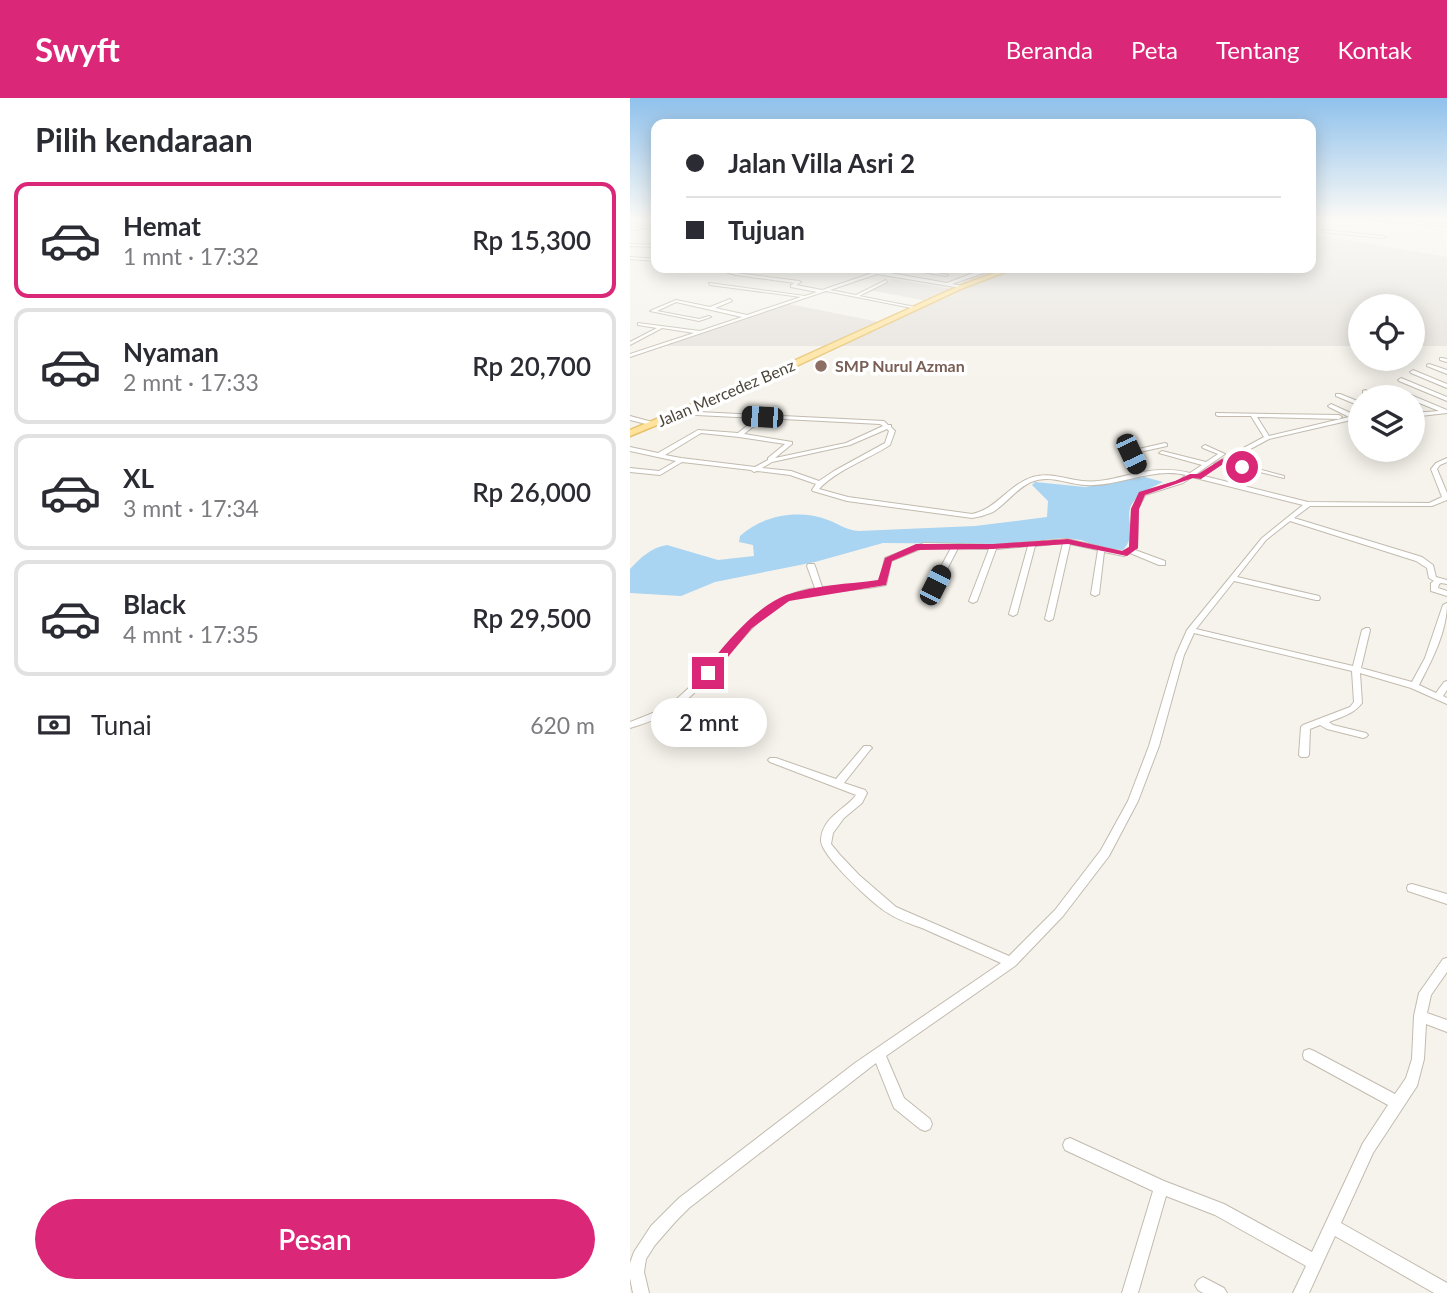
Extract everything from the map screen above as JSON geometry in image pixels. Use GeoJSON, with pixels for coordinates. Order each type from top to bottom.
{"type":"FeatureCollection","features":[{"type":"Feature","properties":{"kind":"main road","name":"Jalan Mercedez Benz"},"geometry":{"type":"LineString","coordinates":[[630,433],[770,375],[961,286],[993,275]]}},
{"type":"Feature","properties":{"kind":"street"},"geometry":{"type":"LineString","coordinates":[[740,278],[748,275],[797,281],[792,286],[858,295],[915,308]]}},
{"type":"Feature","properties":{"kind":"street"},"geometry":{"type":"LineString","coordinates":[[630,356],[876,275]]}},
{"type":"Feature","properties":{"kind":"street"},"geometry":{"type":"LineString","coordinates":[[891,275],[961,286]]}},
{"type":"Feature","properties":{"kind":"street"},"geometry":{"type":"LineString","coordinates":[[928,281],[946,275]]}},
{"type":"Feature","properties":{"kind":"street"},"geometry":{"type":"LineString","coordinates":[[947,284],[973,275]]}},
{"type":"Feature","properties":{"kind":"street"},"geometry":{"type":"LineString","coordinates":[[858,295],[886,281]]}},
{"type":"Feature","properties":{"kind":"street"},"geometry":{"type":"LineString","coordinates":[[710,284],[805,297]]}},
{"type":"Feature","properties":{"kind":"street"},"geometry":{"type":"LineString","coordinates":[[712,309],[730,300]]}},
{"type":"Feature","properties":{"kind":"street"},"geometry":{"type":"LineString","coordinates":[[709,317],[695,319],[652,311],[674,301],[747,317]]}},
{"type":"Feature","properties":{"kind":"street"},"geometry":{"type":"LineString","coordinates":[[640,324],[701,332]]}},
{"type":"Feature","properties":{"kind":"street"},"geometry":{"type":"LineString","coordinates":[[630,346],[661,327]]}},
{"type":"Feature","properties":{"kind":"street"},"geometry":{"type":"LineString","coordinates":[[630,346],[648,350]]}},
{"type":"Feature","properties":{"kind":"street"},"geometry":{"type":"LineString","coordinates":[[1429,365],[1447,372]]}},
{"type":"Feature","properties":{"kind":"street"},"geometry":{"type":"LineString","coordinates":[[1413,372],[1447,386]]}},
{"type":"Feature","properties":{"kind":"street"},"geometry":{"type":"LineString","coordinates":[[1401,380],[1414,385]]}},
{"type":"Feature","properties":{"kind":"street"},"geometry":{"type":"LineString","coordinates":[[1425,387],[1440,383]]}},
{"type":"Feature","properties":{"kind":"street"},"geometry":{"type":"LineString","coordinates":[[1425,390],[1447,399]]}},
{"type":"Feature","properties":{"kind":"street"},"geometry":{"type":"LineString","coordinates":[[1338,395],[1348,399]]}},
{"type":"Feature","properties":{"kind":"street"},"geometry":{"type":"LineString","coordinates":[[1425,403],[1447,412]]}},
{"type":"Feature","properties":{"kind":"street"},"geometry":{"type":"LineString","coordinates":[[1331,406],[1348,414]]}},
{"type":"Feature","properties":{"kind":"street"},"geometry":{"type":"LineString","coordinates":[[1425,413],[1447,412]]}},
{"type":"Feature","properties":{"kind":"street"},"geometry":{"type":"LineString","coordinates":[[678,413],[879,420],[889,426],[892,434],[888,444],[818,483],[815,490],[846,499],[978,515],[990,512],[1027,481],[1037,477],[1089,483],[1108,482],[1140,473],[1168,471],[1308,504],[1418,506],[1438,503],[1446,498],[1434,469],[1437,464],[1447,460]]}},
{"type":"Feature","properties":{"kind":"street"},"geometry":{"type":"LineString","coordinates":[[1218,414],[1348,417]]}},
{"type":"Feature","properties":{"kind":"street"},"geometry":{"type":"LineString","coordinates":[[1253,415],[1267,438]]}},
{"type":"Feature","properties":{"kind":"street"},"geometry":{"type":"LineString","coordinates":[[739,435],[762,417]]}},
{"type":"Feature","properties":{"kind":"street"},"geometry":{"type":"LineString","coordinates":[[630,418],[654,424]]}},
{"type":"Feature","properties":{"kind":"street"},"geometry":{"type":"LineString","coordinates":[[630,725],[657,717],[671,709],[708,673],[756,619],[792,596],[883,583],[888,560],[916,547],[993,547],[1068,541],[1101,551],[1124,554],[1133,548],[1135,509],[1142,494],[1196,476],[1267,438],[1348,418]]}},
{"type":"Feature","properties":{"kind":"street"},"geometry":{"type":"LineString","coordinates":[[766,462],[858,441],[889,426]]}},
{"type":"Feature","properties":{"kind":"street"},"geometry":{"type":"LineString","coordinates":[[658,456],[700,431],[790,443],[754,471]]}},
{"type":"Feature","properties":{"kind":"street"},"geometry":{"type":"LineString","coordinates":[[1140,473],[1132,452],[1165,445]]}},
{"type":"Feature","properties":{"kind":"street"},"geometry":{"type":"LineString","coordinates":[[1196,476],[1206,464],[1222,453],[1205,447]]}},
{"type":"Feature","properties":{"kind":"street"},"geometry":{"type":"LineString","coordinates":[[630,449],[754,471],[790,473],[818,483]]}},
{"type":"Feature","properties":{"kind":"street"},"geometry":{"type":"LineString","coordinates":[[1162,453],[1206,464]]}},
{"type":"Feature","properties":{"kind":"street"},"geometry":{"type":"LineString","coordinates":[[630,470],[660,473],[681,460]]}},
{"type":"Feature","properties":{"kind":"street"},"geometry":{"type":"LineString","coordinates":[[1222,461],[1282,477]]}},
{"type":"Feature","properties":{"kind":"street"},"geometry":{"type":"LineString","coordinates":[[641,1293],[637,1265],[669,1217],[722,1171],[879,1054],[1011,962],[1077,891],[1105,853],[1140,786],[1180,654],[1191,630],[1264,539],[1308,504]]}},
{"type":"Feature","properties":{"kind":"street"},"geometry":{"type":"LineString","coordinates":[[1290,519],[1419,559],[1426,563],[1433,578],[1443,582]]}},
{"type":"Feature","properties":{"kind":"street"},"geometry":{"type":"LineString","coordinates":[[1048,619],[1068,541]]}},
{"type":"Feature","properties":{"kind":"street"},"geometry":{"type":"LineString","coordinates":[[1013,614],[1032,544]]}},
{"type":"Feature","properties":{"kind":"street"},"geometry":{"type":"LineString","coordinates":[[935,585],[955,547]]}},
{"type":"Feature","properties":{"kind":"street"},"geometry":{"type":"LineString","coordinates":[[973,601],[993,547]]}},
{"type":"Feature","properties":{"kind":"street"},"geometry":{"type":"LineString","coordinates":[[1095,594],[1101,551]]}},
{"type":"Feature","properties":{"kind":"street"},"geometry":{"type":"LineString","coordinates":[[1130,551],[1162,563]]}},
{"type":"Feature","properties":{"kind":"street"},"geometry":{"type":"LineString","coordinates":[[811,566],[820,591]]}},
{"type":"Feature","properties":{"kind":"street"},"geometry":{"type":"LineString","coordinates":[[1232,578],[1316,598]]}},
{"type":"Feature","properties":{"kind":"street"},"geometry":{"type":"LineString","coordinates":[[1443,582],[1435,583],[1434,589],[1447,594]]}},
{"type":"Feature","properties":{"kind":"street"},"geometry":{"type":"LineString","coordinates":[[1414,686],[1429,659],[1447,605]]}},
{"type":"Feature","properties":{"kind":"street"},"geometry":{"type":"LineString","coordinates":[[1191,630],[1356,669],[1414,686],[1443,699],[1447,684]]}},
{"type":"Feature","properties":{"kind":"street"},"geometry":{"type":"LineString","coordinates":[[1304,755],[1306,727],[1353,709],[1358,703],[1356,669],[1366,631]]}},
{"type":"Feature","properties":{"kind":"street"},"geometry":{"type":"LineString","coordinates":[[1321,721],[1330,727],[1363,735]]}},
{"type":"Feature","properties":{"kind":"street"},"geometry":{"type":"LineString","coordinates":[[839,782],[867,748]]}},
{"type":"Feature","properties":{"kind":"street"},"geometry":{"type":"LineString","coordinates":[[773,760],[860,791],[862,795],[840,815],[826,837],[829,850],[892,910],[1011,962]]}},
{"type":"Feature","properties":{"kind":"street"},"geometry":{"type":"LineString","coordinates":[[1412,888],[1447,900]]}},
{"type":"Feature","properties":{"kind":"street"},"geometry":{"type":"LineString","coordinates":[[1301,1293],[1368,1148],[1396,1102],[1412,1082],[1425,993],[1447,963]]}},
{"type":"Feature","properties":{"kind":"street"},"geometry":{"type":"LineString","coordinates":[[1420,1016],[1447,1026]]}},
{"type":"Feature","properties":{"kind":"street"},"geometry":{"type":"LineString","coordinates":[[879,1054],[899,1103],[925,1124]]}},
{"type":"Feature","properties":{"kind":"street"},"geometry":{"type":"LineString","coordinates":[[1309,1055],[1396,1102]]}},
{"type":"Feature","properties":{"kind":"street"},"geometry":{"type":"LineString","coordinates":[[1070,1145],[1161,1187],[1219,1209],[1314,1262]]}},
{"type":"Feature","properties":{"kind":"street"},"geometry":{"type":"LineString","coordinates":[[1130,1293],[1161,1187]]}},
{"type":"Feature","properties":{"kind":"street"},"geometry":{"type":"LineString","coordinates":[[1333,1227],[1447,1292]]}},
{"type":"Feature","properties":{"kind":"street"},"geometry":{"type":"LineString","coordinates":[[1203,1284],[1219,1293]]}},
{"type":"Feature","properties":{"kind":"shaded area"},"geometry":{"type":"Polygon","coordinates":[[[980,275],[1447,275],[1447,346],[1425,346],[1425,294],[1348,294],[1348,346],[664,346],[789,304],[879,322],[927,301],[870,290],[893,279],[952,289],[980,275]]]}},
{"type":"Feature","properties":{"kind":"water"},"geometry":{"type":"Polygon","coordinates":[[[1145,477],[1163,482],[1135,500],[1130,509],[1129,541],[1123,550],[1101,548],[1081,540],[1062,538],[1008,544],[883,543],[815,562],[715,582],[681,596],[630,593],[630,569],[656,548],[667,545],[718,560],[754,556],[753,545],[739,542],[740,536],[759,523],[782,516],[817,517],[859,531],[975,526],[1047,517],[1048,501],[1032,485],[1035,482],[1085,487],[1145,477]]]}},
{"type":"Feature","properties":{"kind":"place","name":"SMP Nurul Azman"},"geometry":{"type":"Point","coordinates":[821,366]}},
{"type":"Feature","properties":{"kind":"route"},"geometry":{"type":"LineString","coordinates":[[708,673],[748,626],[786,599],[799,594],[883,583],[888,560],[916,547],[993,547],[1068,541],[1079,542],[1101,551],[1124,554],[1133,548],[1135,509],[1142,494],[1178,483],[1193,475],[1199,478],[1222,461],[1242,467]]}}]}
